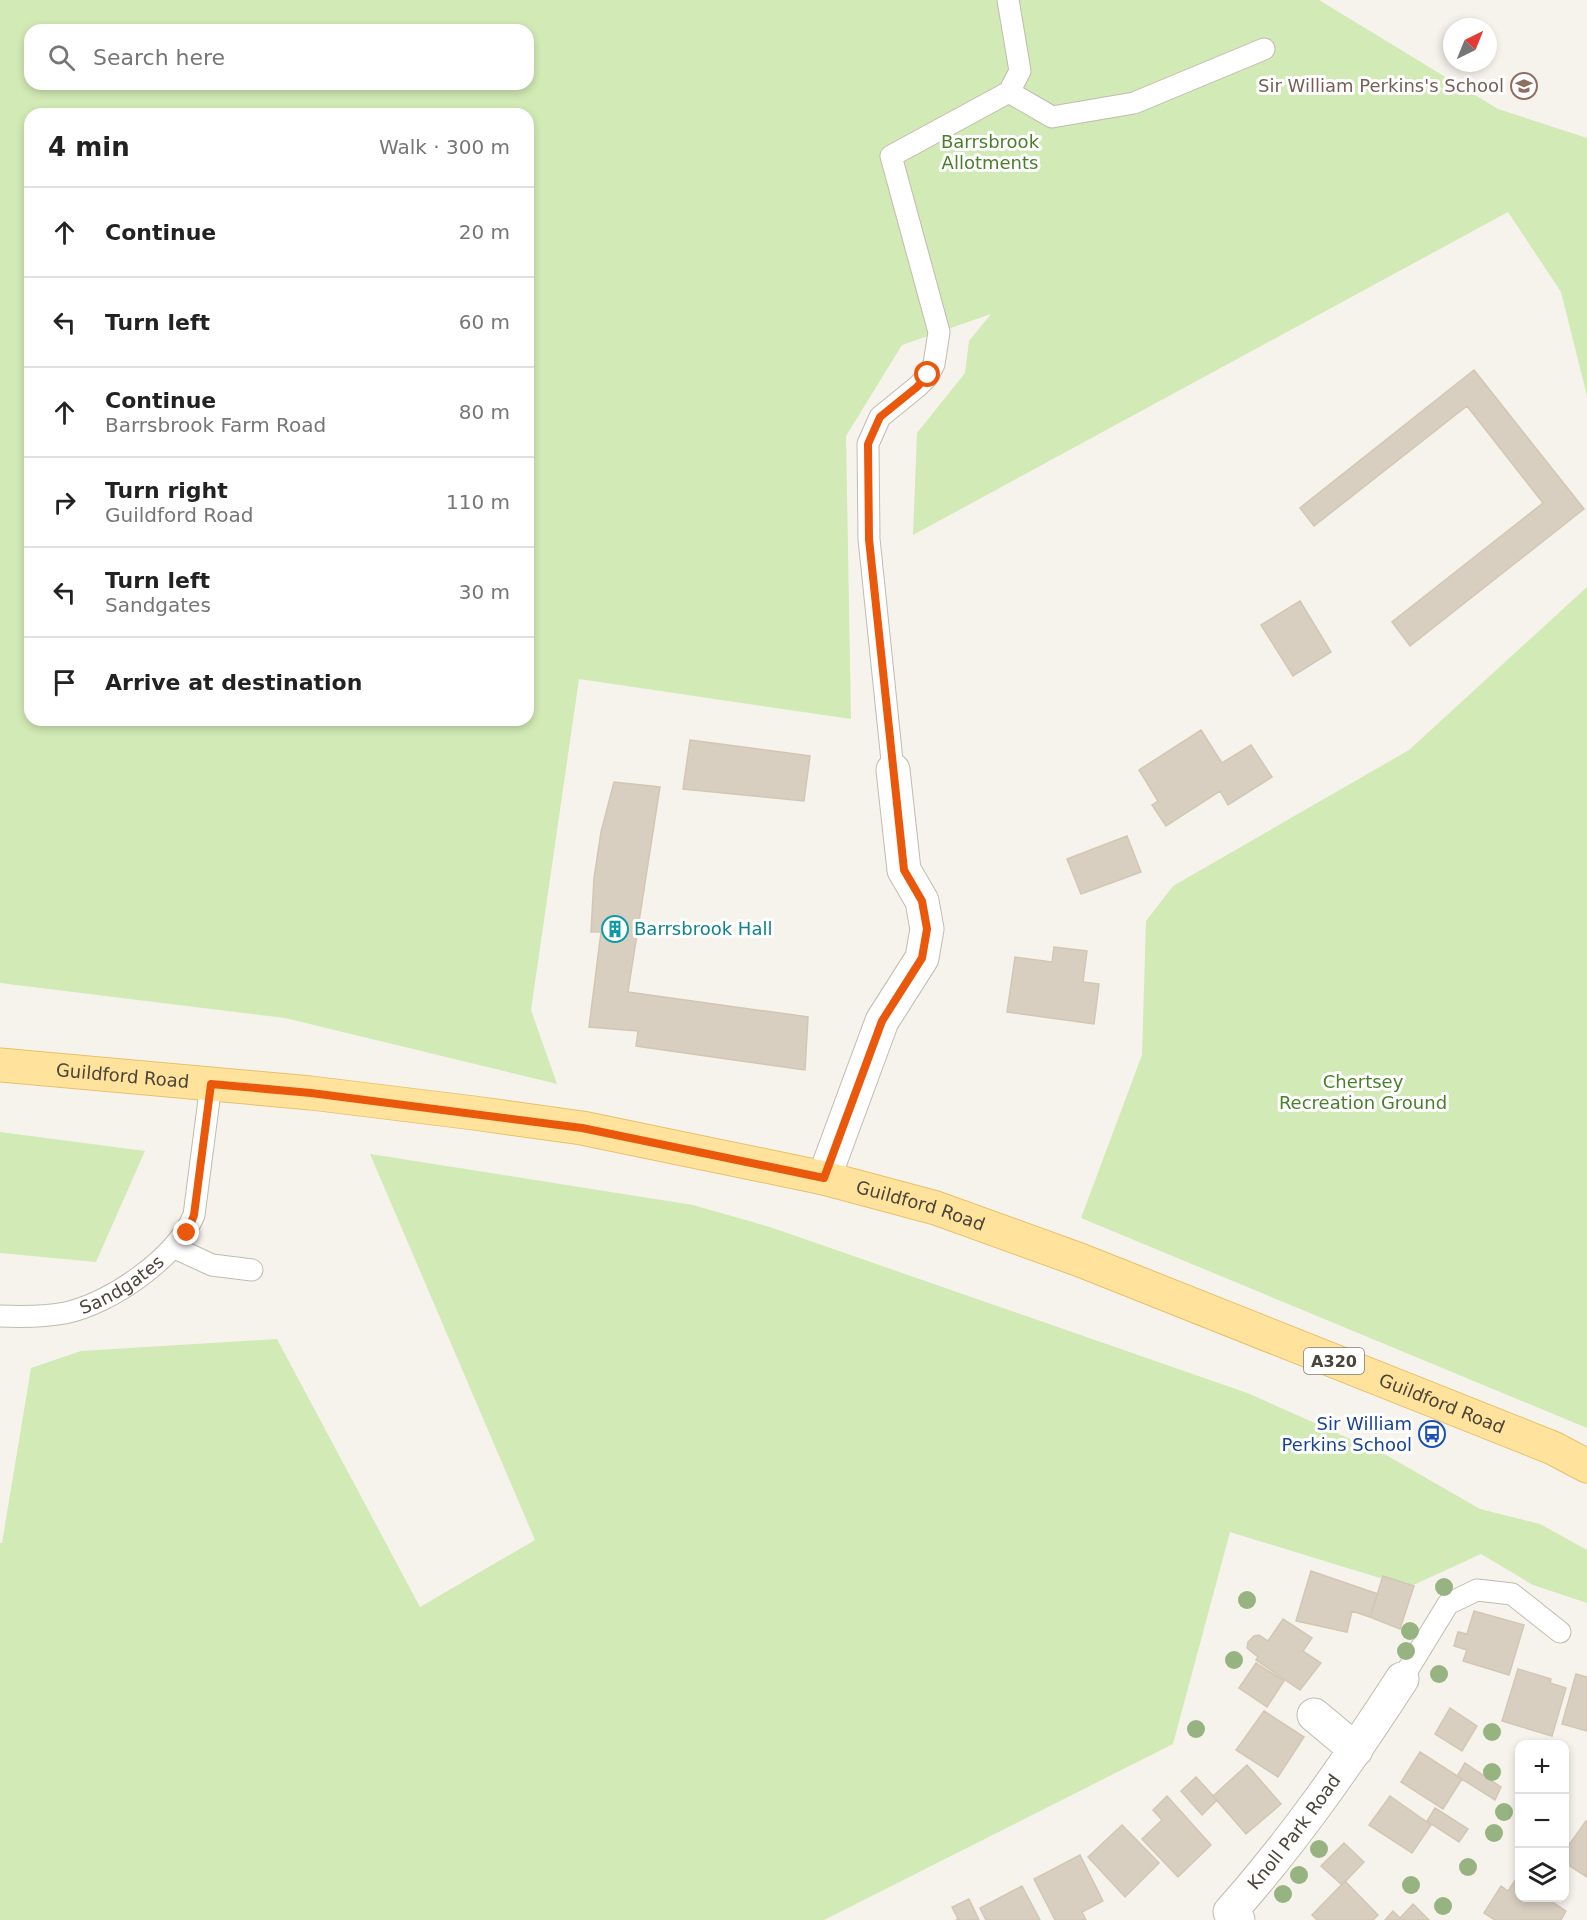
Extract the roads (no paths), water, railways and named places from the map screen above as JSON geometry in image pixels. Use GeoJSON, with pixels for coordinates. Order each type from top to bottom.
{"type":"FeatureCollection","features":[{"type":"Feature","properties":{"kind":"main road","name":"Guildford Road"},"geometry":{"type":"LineString","coordinates":[[0,1065],[323,1094],[582,1128],[824,1178],[936,1208],[1080,1260],[1542,1444],[1587,1466]]}},
{"type":"Feature","properties":{"kind":"street"},"geometry":{"type":"LineString","coordinates":[[824,1178],[882,1021],[922,958],[927,929],[922,901],[904,870],[892,770]]}},
{"type":"Feature","properties":{"kind":"street","name":"Knoll Park Road"},"geometry":{"type":"LineString","coordinates":[[1230,1918],[1356,1750],[1402,1679]]}},
{"type":"Feature","properties":{"kind":"street"},"geometry":{"type":"LineString","coordinates":[[1314,1715],[1356,1750]]}},
{"type":"Feature","properties":{"kind":"lane"},"geometry":{"type":"LineString","coordinates":[[892,770],[869,539],[868,444],[880,417],[928,375],[934,364],[939,332],[891,156],[1009,92],[1020,71],[1008,0]]}},
{"type":"Feature","properties":{"kind":"lane"},"geometry":{"type":"LineString","coordinates":[[1009,92],[1052,117],[1134,103],[1264,49]]}},
{"type":"Feature","properties":{"kind":"lane","name":"Sandgates"},"geometry":{"type":"LineString","coordinates":[[0,1316],[26,1318],[77,1308],[156,1266],[175,1248],[187,1233],[194,1215],[211,1084]]}},
{"type":"Feature","properties":{"kind":"lane"},"geometry":{"type":"LineString","coordinates":[[175,1248],[212,1265],[252,1270]]}},
{"type":"Feature","properties":{"kind":"lane"},"geometry":{"type":"LineString","coordinates":[[1402,1679],[1448,1604],[1477,1590],[1512,1594],[1560,1632]]}},
{"type":"Feature","properties":{"kind":"place","name":"Sir William Perkins's School"},"geometry":{"type":"Point","coordinates":[1524,86]}},
{"type":"Feature","properties":{"kind":"place","name":"Barrsbrook Hall"},"geometry":{"type":"Point","coordinates":[615,929]}},
{"type":"Feature","properties":{"kind":"place","name":"Sir William Perkins School"},"geometry":{"type":"Point","coordinates":[1432,1434]}},
{"type":"Feature","properties":{"kind":"park label","name":"Barrsbrook Allotments"},"geometry":{"type":"Point","coordinates":[990,152]}},
{"type":"Feature","properties":{"kind":"park label","name":"Chertsey Recreation Ground"},"geometry":{"type":"Point","coordinates":[1363,1092]}}]}
